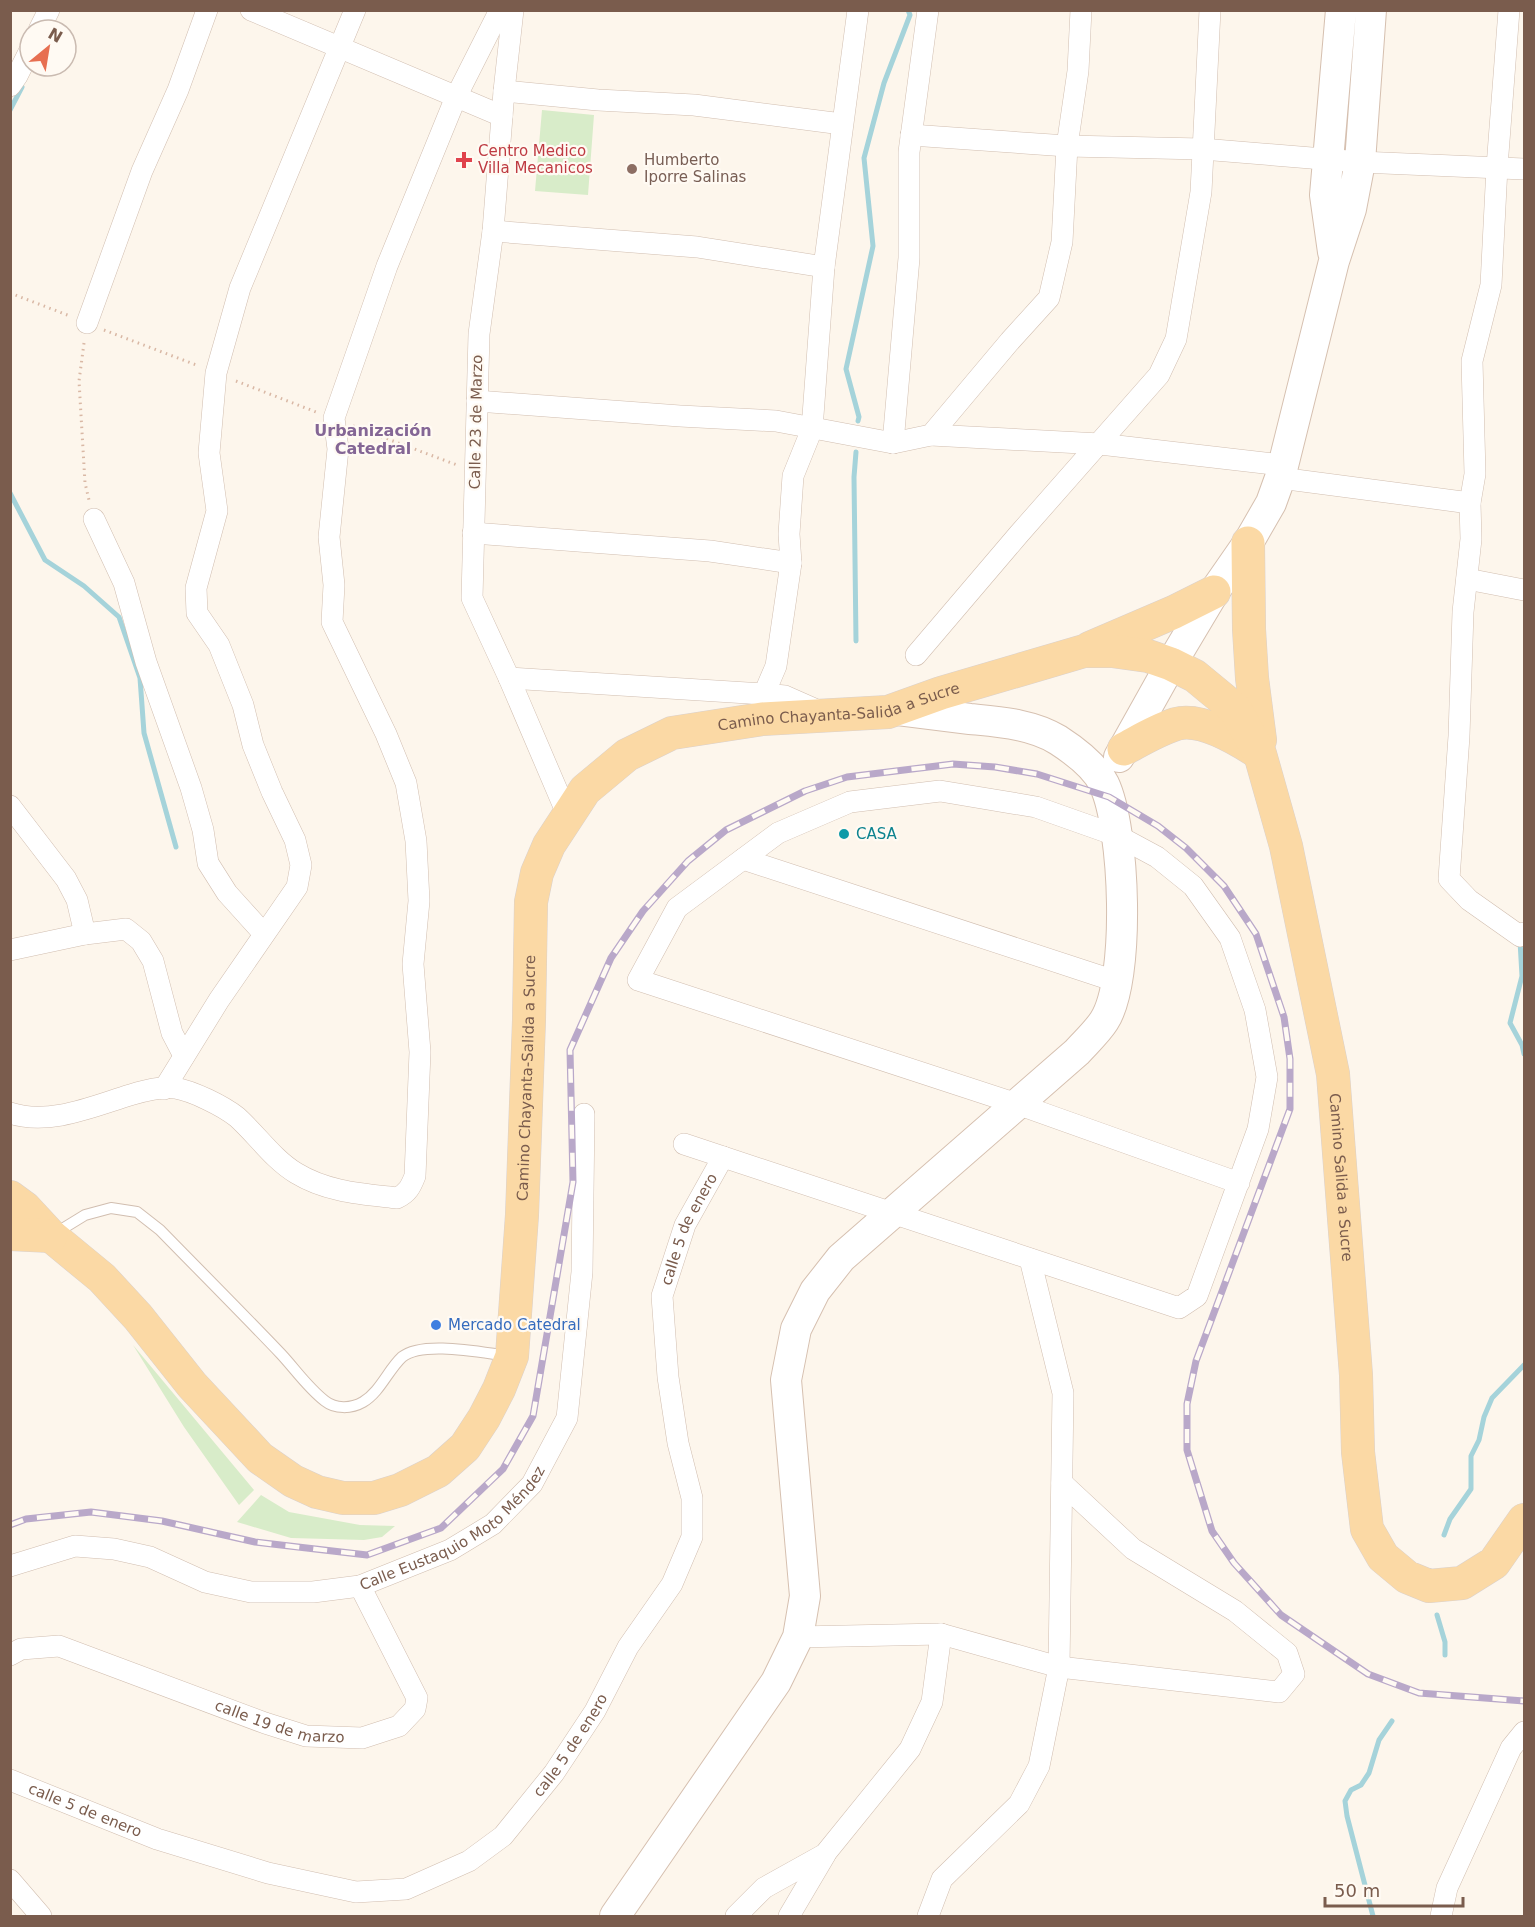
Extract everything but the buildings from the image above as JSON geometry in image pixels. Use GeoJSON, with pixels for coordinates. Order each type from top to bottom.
{"type":"FeatureCollection","features":[{"type":"Feature","properties":{"kind":"main road"},"geometry":{"type":"LineString","coordinates":[[1334,261],[1325,195],[1341,10]]}},
{"type":"Feature","properties":{"kind":"main road"},"geometry":{"type":"LineString","coordinates":[[1104,783],[1171,664],[1271,503],[1281,472],[1334,261],[1351,209],[1360,162],[1371,10]]}},
{"type":"Feature","properties":{"kind":"main road"},"geometry":{"type":"LineString","coordinates":[[1248,543],[1251,668],[1260,754]]}},
{"type":"Feature","properties":{"kind":"main road"},"geometry":{"type":"LineString","coordinates":[[1084,651],[1214,592]]}},
{"type":"Feature","properties":{"kind":"main road","name":"Camino Chayanta-Salida a Sucre"},"geometry":{"type":"LineString","coordinates":[[10,1197],[25,1208],[51,1236],[102,1278],[138,1317],[192,1384],[260,1458],[293,1481],[317,1492],[343,1498],[374,1498],[400,1490],[438,1471],[465,1447],[499,1389],[512,1356],[522,1215],[530,1020],[531,903],[537,873],[549,845],[585,790],[627,755],[672,733],[762,719],[888,712],[941,693],[1084,651],[1112,651],[1148,656],[1171,664]]}},
{"type":"Feature","properties":{"kind":"main road","name":"Camino Salida a Sucre"},"geometry":{"type":"LineString","coordinates":[[1171,664],[1195,676],[1235,710],[1260,754],[1286,846],[1333,1074],[1356,1375],[1358,1452],[1367,1529],[1383,1557],[1407,1577],[1429,1586],[1462,1583],[1494,1563],[1524,1520]]}},
{"type":"Feature","properties":{"kind":"main road"},"geometry":{"type":"LineString","coordinates":[[615,1917],[776,1682],[798,1637],[806,1596],[786,1380],[795,1329],[815,1292],[841,1258],[1077,1052],[1105,1020],[1118,982],[1122,896],[1118,836],[1104,783],[1095,771],[1077,753],[1056,739],[1032,729],[1006,723],[898,710],[888,712]]}},
{"type":"Feature","properties":{"kind":"main road"},"geometry":{"type":"LineString","coordinates":[[1124,749],[1155,732],[1178,723],[1206,726],[1234,737],[1260,754]]}},
{"type":"Feature","properties":{"kind":"main road"},"geometry":{"type":"LineString","coordinates":[[10,1234],[51,1236]]}},
{"type":"Feature","properties":{"kind":"street"},"geometry":{"type":"LineString","coordinates":[[87,323],[142,171],[178,90],[207,10]]}},
{"type":"Feature","properties":{"kind":"street"},"geometry":{"type":"LineString","coordinates":[[251,10],[502,116]]}},
{"type":"Feature","properties":{"kind":"street"},"geometry":{"type":"LineString","coordinates":[[164,1089],[297,887],[301,865],[295,840],[272,792],[253,744],[243,705],[219,645],[197,614],[195,588],[217,510],[209,453],[216,373],[240,288],[274,201],[355,10]]}},
{"type":"Feature","properties":{"kind":"street"},"geometry":{"type":"LineString","coordinates":[[10,1113],[48,1116],[70,1113],[145,1091],[173,1088],[191,1092],[235,1116],[276,1157],[295,1172],[318,1185],[341,1191],[397,1198],[405,1194],[415,1176],[420,1052],[413,964],[419,901],[416,841],[406,783],[386,734],[332,622],[334,585],[329,537],[338,449],[334,418],[387,266],[456,97],[500,10]]}},
{"type":"Feature","properties":{"kind":"street","name":"Calle 23 de Marzo"},"geometry":{"type":"LineString","coordinates":[[513,10],[493,231],[479,334],[472,598],[568,816]]}},
{"type":"Feature","properties":{"kind":"street"},"geometry":{"type":"LineString","coordinates":[[764,694],[776,666],[791,563],[789,534],[793,476],[812,429],[824,267],[858,10]]}},
{"type":"Feature","properties":{"kind":"street"},"geometry":{"type":"LineString","coordinates":[[893,443],[909,258],[909,152],[928,10]]}},
{"type":"Feature","properties":{"kind":"street"},"geometry":{"type":"LineString","coordinates":[[931,435],[1049,298],[1062,242],[1067,147],[1078,71],[1081,10]]}},
{"type":"Feature","properties":{"kind":"street"},"geometry":{"type":"LineString","coordinates":[[915,655],[1159,375],[1176,339],[1201,192],[1210,10]]}},
{"type":"Feature","properties":{"kind":"street"},"geometry":{"type":"LineString","coordinates":[[1509,10],[1491,285],[1472,361],[1475,474],[1470,503],[1471,539],[1463,612],[1460,736],[1449,879],[1478,906],[1520,936],[1524,933]]}},
{"type":"Feature","properties":{"kind":"street"},"geometry":{"type":"LineString","coordinates":[[504,91],[598,100],[694,105],[842,124]]}},
{"type":"Feature","properties":{"kind":"street"},"geometry":{"type":"LineString","coordinates":[[911,135],[1067,147],[1202,148],[1360,162],[1524,169]]}},
{"type":"Feature","properties":{"kind":"street"},"geometry":{"type":"LineString","coordinates":[[493,231],[698,247],[824,267]]}},
{"type":"Feature","properties":{"kind":"street"},"geometry":{"type":"LineString","coordinates":[[477,401],[668,416],[776,421],[893,443],[931,435],[1100,444],[1470,503]]}},
{"type":"Feature","properties":{"kind":"street"},"geometry":{"type":"LineString","coordinates":[[94,519],[124,583],[146,662],[191,788],[203,830],[208,863],[227,893],[264,934]]}},
{"type":"Feature","properties":{"kind":"street"},"geometry":{"type":"LineString","coordinates":[[473,533],[710,551],[791,563]]}},
{"type":"Feature","properties":{"kind":"street"},"geometry":{"type":"LineString","coordinates":[[1467,579],[1524,590]]}},
{"type":"Feature","properties":{"kind":"street"},"geometry":{"type":"LineString","coordinates":[[509,678],[785,696],[826,714]]}},
{"type":"Feature","properties":{"kind":"street"},"geometry":{"type":"LineString","coordinates":[[684,1144],[1179,1308],[1197,1296],[1239,1183],[1258,1129],[1267,1077],[1256,1010],[1230,938],[1193,886],[1157,857],[1118,836],[1036,807],[940,791],[850,802],[778,833],[677,908],[638,980],[1017,1104],[1239,1183]]}},
{"type":"Feature","properties":{"kind":"street"},"geometry":{"type":"LineString","coordinates":[[10,806],[66,879],[77,900],[85,934]]}},
{"type":"Feature","properties":{"kind":"street"},"geometry":{"type":"LineString","coordinates":[[743,859],[1118,982]]}},
{"type":"Feature","properties":{"kind":"street"},"geometry":{"type":"LineString","coordinates":[[10,950],[126,928],[141,940],[153,961],[172,1033],[184,1056]]}},
{"type":"Feature","properties":{"kind":"street","name":"Calle Eustaquio Moto Méndez"},"geometry":{"type":"LineString","coordinates":[[10,1566],[75,1546],[114,1549],[150,1557],[205,1582],[251,1592],[314,1592],[360,1586],[450,1550],[493,1524],[532,1484],[567,1418],[582,1272],[584,1114]]}},
{"type":"Feature","properties":{"kind":"street","name":"calle 5 de enero"},"geometry":{"type":"LineString","coordinates":[[10,1780],[157,1839],[268,1873],[356,1892],[406,1889],[469,1861],[503,1836],[554,1773],[595,1711],[628,1647],[672,1584],[692,1537],[692,1498],[678,1443],[668,1377],[662,1296],[685,1225],[723,1156]]}},
{"type":"Feature","properties":{"kind":"street"},"geometry":{"type":"LineString","coordinates":[[928,1917],[942,1879],[1020,1804],[1035,1776],[1040,1766],[1059,1666],[1063,1393],[1030,1259]]}},
{"type":"Feature","properties":{"kind":"street"},"geometry":{"type":"LineString","coordinates":[[798,1637],[941,1634],[1059,1666],[1279,1692],[1294,1674],[1287,1653],[1235,1611],[1133,1549],[1062,1483]]}},
{"type":"Feature","properties":{"kind":"street","name":"calle 19 de marzo"},"geometry":{"type":"LineString","coordinates":[[10,1655],[21,1649],[59,1646],[265,1724],[306,1736],[362,1738],[399,1726],[415,1708],[417,1698],[360,1586]]}},
{"type":"Feature","properties":{"kind":"street"},"geometry":{"type":"LineString","coordinates":[[789,1917],[825,1854],[910,1749],[932,1702],[941,1634]]}},
{"type":"Feature","properties":{"kind":"street"},"geometry":{"type":"LineString","coordinates":[[1441,1917],[1447,1888],[1511,1748],[1524,1732]]}},
{"type":"Feature","properties":{"kind":"street"},"geometry":{"type":"LineString","coordinates":[[736,1917],[764,1888],[825,1854]]}},
{"type":"Feature","properties":{"kind":"street"},"geometry":{"type":"LineString","coordinates":[[10,1881],[41,1917]]}},
{"type":"Feature","properties":{"kind":"lane"},"geometry":{"type":"LineString","coordinates":[[51,1236],[85,1215],[111,1208],[137,1212],[160,1230],[312,1389],[326,1402],[341,1408],[363,1402],[403,1357],[420,1348],[512,1356]]}},
{"type":"Feature","properties":{"kind":"path"},"geometry":{"type":"LineString","coordinates":[[10,292],[475,472]]}},
{"type":"Feature","properties":{"kind":"path"},"geometry":{"type":"LineString","coordinates":[[87,323],[79,381],[85,483],[94,519]]}},
{"type":"Feature","properties":{"kind":"green space"},"geometry":{"type":"Polygon","coordinates":[[[542,110],[594,115],[588,195],[535,191],[542,110]]]}},
{"type":"Feature","properties":{"kind":"green space"},"geometry":{"type":"Polygon","coordinates":[[[133,1345],[254,1490],[239,1505],[184,1427],[133,1345]]]}},
{"type":"Feature","properties":{"kind":"green space"},"geometry":{"type":"Polygon","coordinates":[[[261,1495],[289,1512],[360,1525],[395,1526],[382,1537],[364,1540],[291,1538],[237,1522],[261,1495]]]}},
{"type":"Feature","properties":{"kind":"waterway"},"geometry":{"type":"LineString","coordinates":[[858,421],[859,417],[846,369],[873,246],[864,158],[884,83],[910,15],[908,10]]}},
{"type":"Feature","properties":{"kind":"waterway"},"geometry":{"type":"LineString","coordinates":[[10,110],[22,87]]}},
{"type":"Feature","properties":{"kind":"waterway"},"geometry":{"type":"LineString","coordinates":[[856,452],[854,477],[856,641]]}},
{"type":"Feature","properties":{"kind":"waterway"},"geometry":{"type":"LineString","coordinates":[[10,493],[45,560],[84,586],[119,617],[140,678],[144,733],[176,847]]}},
{"type":"Feature","properties":{"kind":"waterway"},"geometry":{"type":"LineString","coordinates":[[1520,941],[1522,976],[1510,1023],[1522,1045],[1524,1054]]}},
{"type":"Feature","properties":{"kind":"waterway"},"geometry":{"type":"LineString","coordinates":[[1444,1535],[1450,1519],[1471,1489],[1471,1456],[1479,1440],[1484,1417],[1492,1398],[1524,1365]]}},
{"type":"Feature","properties":{"kind":"waterway"},"geometry":{"type":"LineString","coordinates":[[1437,1615],[1445,1642],[1445,1655]]}},
{"type":"Feature","properties":{"kind":"waterway"},"geometry":{"type":"LineString","coordinates":[[1373,1916],[1345,1801],[1351,1790],[1361,1785],[1369,1773],[1379,1740],[1392,1721]]}},
{"type":"Feature","properties":{"kind":"railway"},"geometry":{"type":"LineString","coordinates":[[10,1525],[26,1519],[91,1512],[162,1521],[255,1542],[367,1555],[441,1528],[503,1469],[533,1416],[573,1182],[570,1050],[611,958],[643,911],[688,861],[726,830],[805,791],[847,777],[953,764],[995,767],[1037,774],[1109,797],[1158,826],[1186,848],[1224,886],[1256,934],[1284,1017],[1290,1059],[1290,1109],[1196,1361],[1187,1404],[1187,1450],[1212,1531],[1234,1563],[1281,1615],[1368,1674],[1419,1693],[1524,1701]]}},
{"type":"Feature","properties":{"kind":"place","name":"Centro Medico Villa Mecanicos"},"geometry":{"type":"Point","coordinates":[464,160]}},
{"type":"Feature","properties":{"kind":"place","name":"Humberto Iporre Salinas"},"geometry":{"type":"Point","coordinates":[632,169]}},
{"type":"Feature","properties":{"kind":"place","name":"CASA"},"geometry":{"type":"Point","coordinates":[844,834]}},
{"type":"Feature","properties":{"kind":"place","name":"Mercado Catedral"},"geometry":{"type":"Point","coordinates":[436,1325]}},
{"type":"Feature","properties":{"kind":"district","name":"Urbanización Catedral"},"geometry":{"type":"Point","coordinates":[373,439]}}]}
